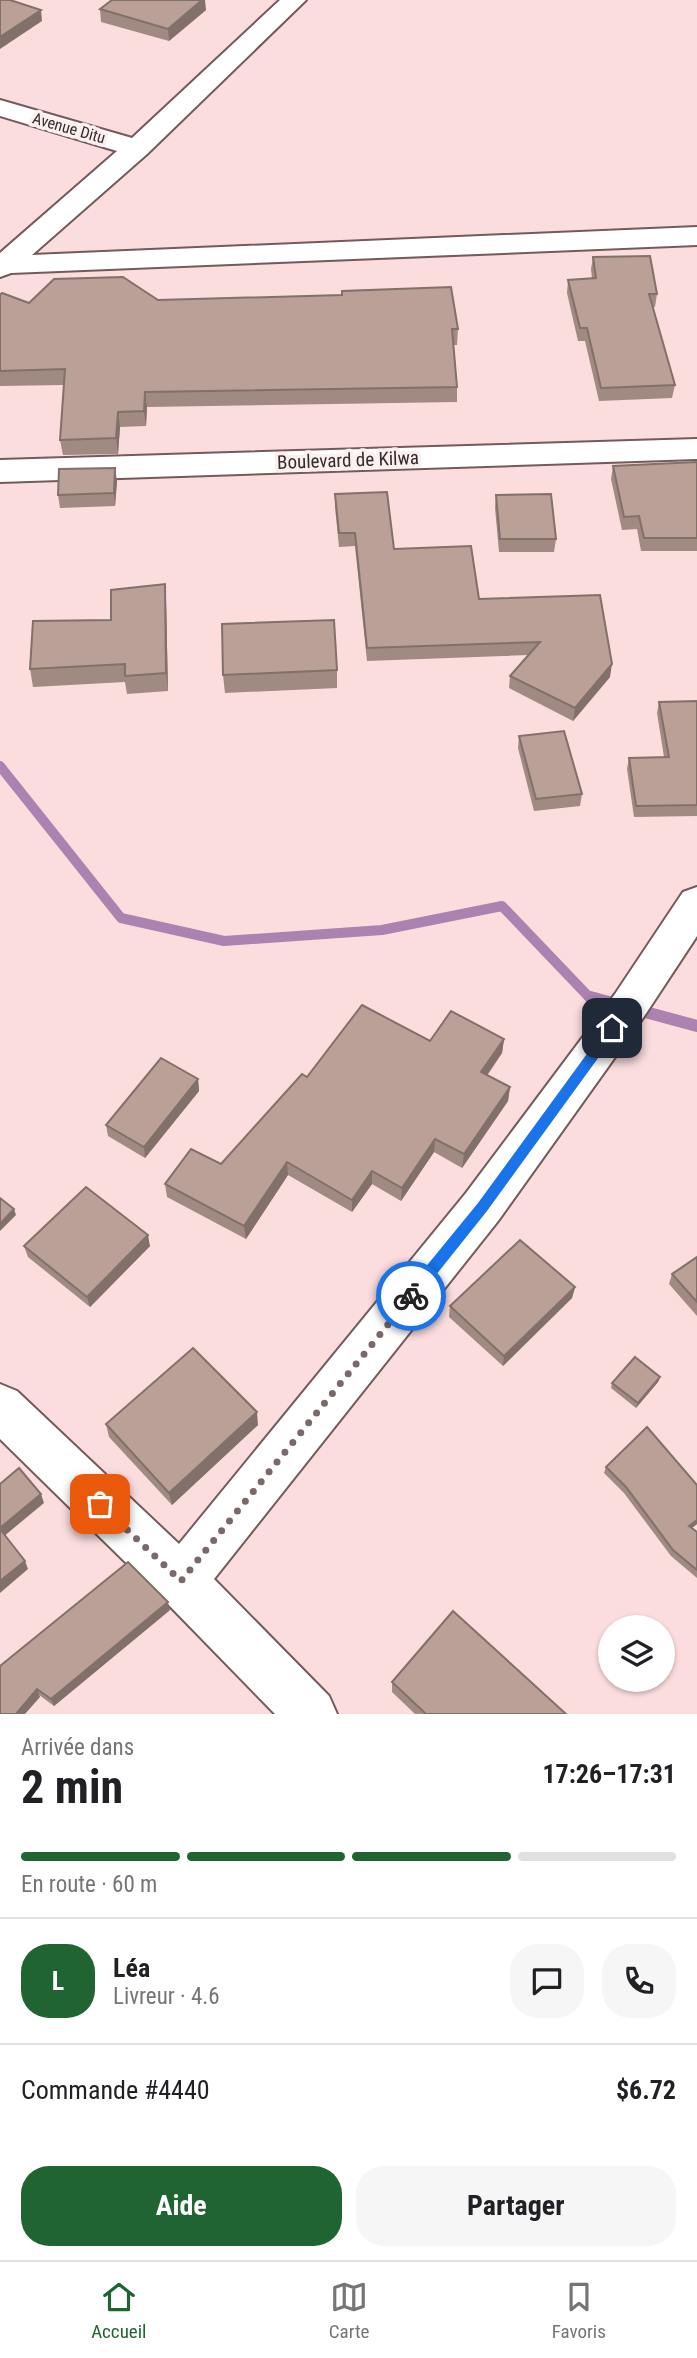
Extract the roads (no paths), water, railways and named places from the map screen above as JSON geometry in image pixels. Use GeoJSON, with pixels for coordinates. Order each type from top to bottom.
{"type":"FeatureCollection","features":[{"type":"Feature","properties":{"kind":"street"},"geometry":{"type":"LineString","coordinates":[[1,266],[137,148],[294,0]]}},
{"type":"Feature","properties":{"kind":"street","name":"Avenue Ditu"},"geometry":{"type":"LineString","coordinates":[[0,108],[137,148]]}},
{"type":"Feature","properties":{"kind":"street"},"geometry":{"type":"LineString","coordinates":[[1,266],[697,236]]}},
{"type":"Feature","properties":{"kind":"street","name":"Boulevard de Kilwa"},"geometry":{"type":"LineString","coordinates":[[0,471],[697,449]]}},
{"type":"Feature","properties":{"kind":"street"},"geometry":{"type":"LineString","coordinates":[[181,1581],[482,1207],[629,1006],[697,903]]}},
{"type":"Feature","properties":{"kind":"street"},"geometry":{"type":"LineString","coordinates":[[0,1407],[181,1581],[312,1714]]}},
{"type":"Feature","properties":{"kind":"waterway"},"geometry":{"type":"LineString","coordinates":[[0,766],[121,918],[224,941],[382,930],[502,906],[588,996],[597,998]]}},
{"type":"Feature","properties":{"kind":"waterway"},"geometry":{"type":"LineString","coordinates":[[590,997],[697,1026]]}}]}
